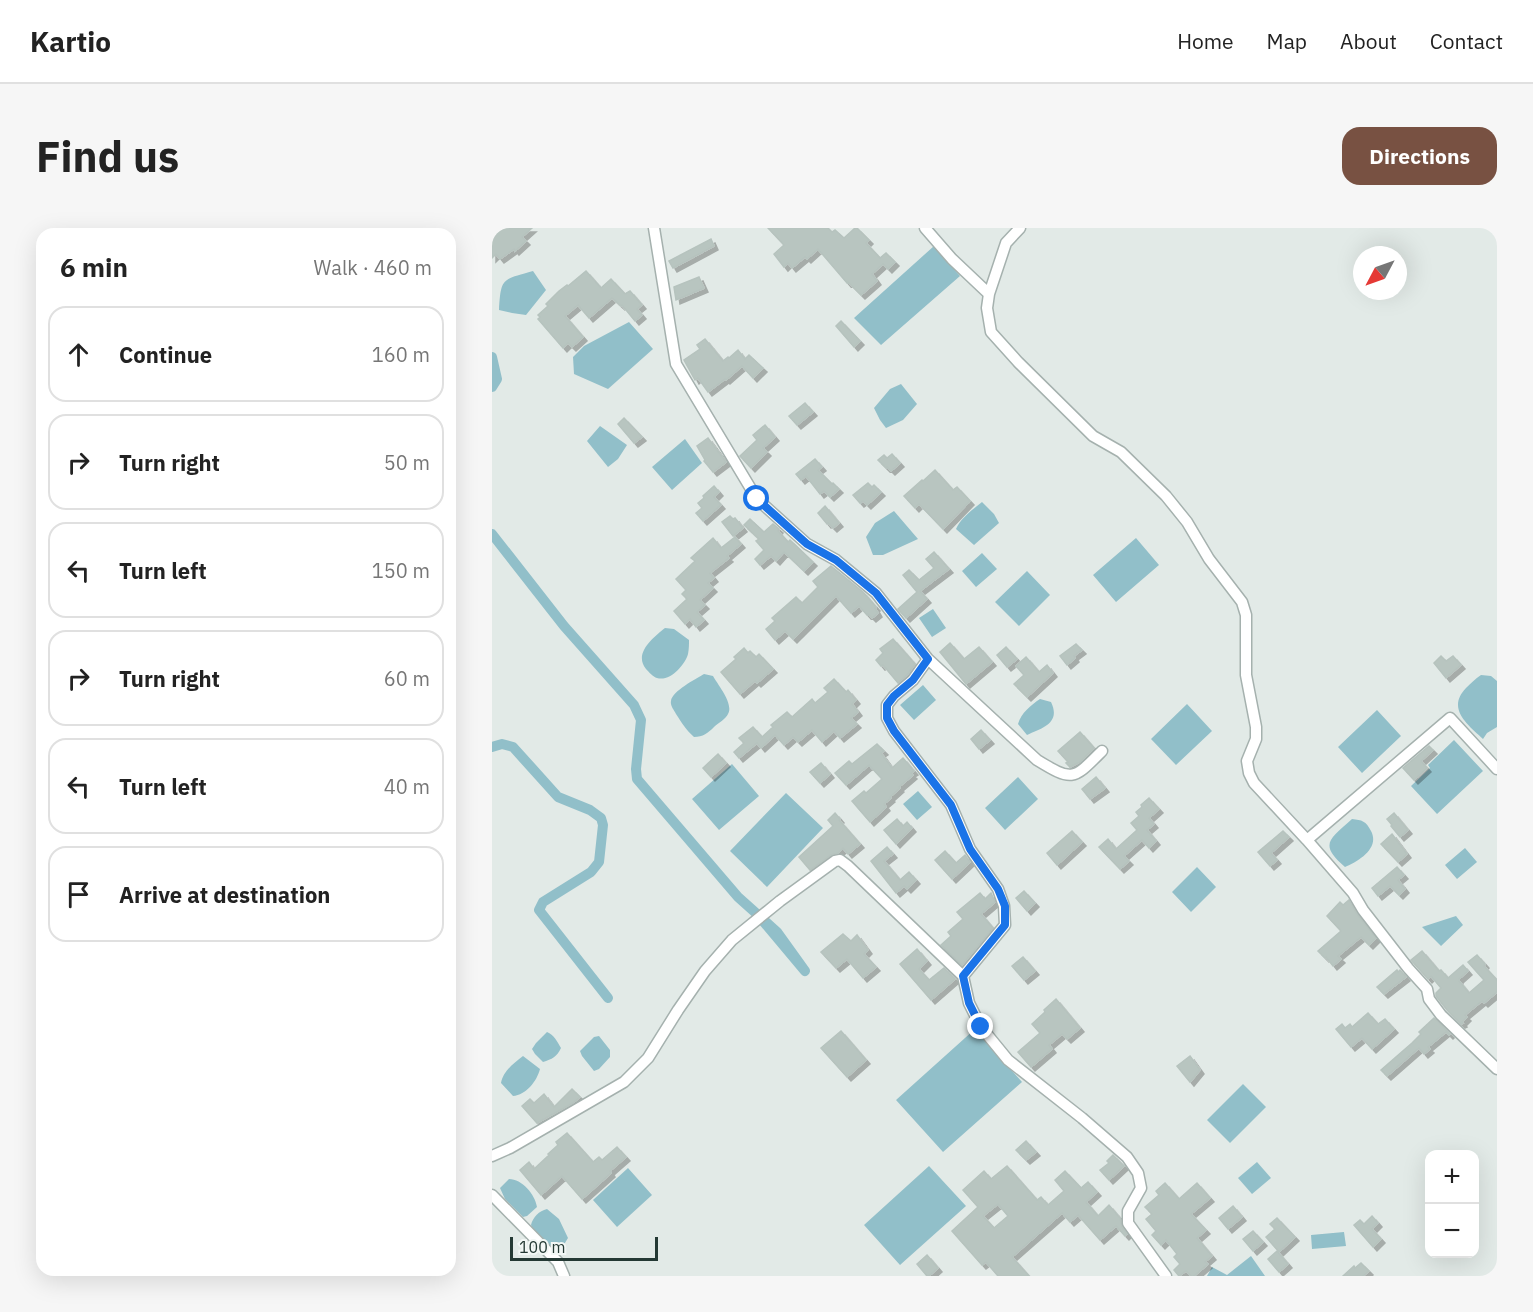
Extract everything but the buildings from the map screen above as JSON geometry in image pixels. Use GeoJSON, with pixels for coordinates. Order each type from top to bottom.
{"type":"FeatureCollection","features":[{"type":"Feature","properties":{"kind":"street"},"geometry":{"type":"LineString","coordinates":[[654,228],[676,364],[757,499],[807,544],[836,560],[876,593],[928,659],[1037,760],[1058,772],[1071,776],[1102,751]]}},
{"type":"Feature","properties":{"kind":"street"},"geometry":{"type":"LineString","coordinates":[[925,228],[952,259],[989,294]]}},
{"type":"Feature","properties":{"kind":"street"},"geometry":{"type":"LineString","coordinates":[[1020,228],[1006,243],[989,294],[987,308],[991,332],[1093,436],[1121,452],[1166,496],[1187,522],[1209,559],[1242,602],[1246,615],[1246,675],[1256,727],[1256,739],[1247,760],[1249,773],[1254,783],[1353,893],[1363,910],[1427,989],[1429,999],[1441,1015],[1497,1069]]}},
{"type":"Feature","properties":{"kind":"street"},"geometry":{"type":"LineString","coordinates":[[928,659],[913,680],[887,705],[887,718],[894,731],[951,805],[970,849],[998,889],[1005,906],[1005,925],[963,976]]}},
{"type":"Feature","properties":{"kind":"street"},"geometry":{"type":"LineString","coordinates":[[1307,840],[1450,718],[1497,769]]}},
{"type":"Feature","properties":{"kind":"street"},"geometry":{"type":"LineString","coordinates":[[492,1156],[510,1148],[624,1082],[648,1058],[705,971],[732,940],[828,864],[840,860],[963,976],[969,1003],[981,1027],[1008,1060],[1127,1157],[1138,1173],[1141,1188],[1128,1211],[1128,1223],[1166,1276]]}},
{"type":"Feature","properties":{"kind":"street"},"geometry":{"type":"LineString","coordinates":[[492,1195],[558,1262],[564,1276]]}},
{"type":"Feature","properties":{"kind":"water"},"geometry":{"type":"Polygon","coordinates":[[[934,246],[960,276],[881,345],[854,318],[934,246]]]}},
{"type":"Feature","properties":{"kind":"water"},"geometry":{"type":"Polygon","coordinates":[[[533,271],[546,290],[526,315],[499,310],[502,286],[505,282],[515,276],[533,271]]]}},
{"type":"Feature","properties":{"kind":"water"},"geometry":{"type":"Polygon","coordinates":[[[629,322],[653,349],[608,389],[574,374],[573,357],[584,346],[629,322]]]}},
{"type":"Feature","properties":{"kind":"water"},"geometry":{"type":"Polygon","coordinates":[[[901,384],[917,404],[903,420],[886,428],[874,408],[890,389],[901,384]]]}},
{"type":"Feature","properties":{"kind":"water"},"geometry":{"type":"Polygon","coordinates":[[[600,426],[627,445],[618,459],[608,467],[587,441],[600,426]]]}},
{"type":"Feature","properties":{"kind":"water"},"geometry":{"type":"Polygon","coordinates":[[[685,439],[702,463],[672,490],[652,467],[685,439]]]}},
{"type":"Feature","properties":{"kind":"water"},"geometry":{"type":"Polygon","coordinates":[[[982,502],[999,523],[974,545],[956,529],[964,518],[982,502]]]}},
{"type":"Feature","properties":{"kind":"water"},"geometry":{"type":"Polygon","coordinates":[[[894,511],[918,539],[883,555],[873,555],[866,537],[875,523],[894,511]]]}},
{"type":"Feature","properties":{"kind":"water"},"geometry":{"type":"Polygon","coordinates":[[[1136,538],[1159,565],[1116,602],[1093,575],[1136,538]]]}},
{"type":"Feature","properties":{"kind":"water"},"geometry":{"type":"Polygon","coordinates":[[[982,553],[997,569],[976,587],[962,571],[982,553]]]}},
{"type":"Feature","properties":{"kind":"water"},"geometry":{"type":"Polygon","coordinates":[[[1027,571],[1050,595],[1019,626],[995,602],[1027,571]]]}},
{"type":"Feature","properties":{"kind":"water"},"geometry":{"type":"Polygon","coordinates":[[[933,609],[946,628],[932,637],[919,618],[933,609]]]}},
{"type":"Feature","properties":{"kind":"water"},"geometry":{"type":"Polygon","coordinates":[[[665,628],[674,629],[689,640],[689,647],[688,654],[680,667],[672,675],[662,679],[654,677],[646,669],[642,657],[643,651],[665,628]]]}},
{"type":"Feature","properties":{"kind":"water"},"geometry":{"type":"Polygon","coordinates":[[[704,674],[713,676],[722,689],[729,710],[726,718],[707,733],[694,737],[676,714],[671,701],[675,693],[704,674]]]}},
{"type":"Feature","properties":{"kind":"water"},"geometry":{"type":"Polygon","coordinates":[[[1481,675],[1491,676],[1497,681],[1497,727],[1487,733],[1483,739],[1461,716],[1458,703],[1466,688],[1481,675]]]}},
{"type":"Feature","properties":{"kind":"water"},"geometry":{"type":"Polygon","coordinates":[[[923,685],[936,700],[914,720],[900,705],[923,685]]]}},
{"type":"Feature","properties":{"kind":"water"},"geometry":{"type":"Polygon","coordinates":[[[1040,699],[1051,702],[1054,715],[1049,724],[1027,735],[1018,724],[1019,720],[1040,699]]]}},
{"type":"Feature","properties":{"kind":"water"},"geometry":{"type":"Polygon","coordinates":[[[1187,704],[1212,731],[1176,765],[1151,739],[1187,704]]]}},
{"type":"Feature","properties":{"kind":"water"},"geometry":{"type":"Polygon","coordinates":[[[1377,710],[1401,736],[1362,773],[1338,747],[1377,710]]]}},
{"type":"Feature","properties":{"kind":"water"},"geometry":{"type":"Polygon","coordinates":[[[1454,740],[1483,771],[1437,814],[1411,786],[1430,768],[1428,765],[1454,740]]]}},
{"type":"Feature","properties":{"kind":"water"},"geometry":{"type":"Polygon","coordinates":[[[732,764],[759,796],[719,830],[692,799],[732,764]]]}},
{"type":"Feature","properties":{"kind":"water"},"geometry":{"type":"Polygon","coordinates":[[[1018,777],[1038,799],[1005,830],[985,808],[1018,777]]]}},
{"type":"Feature","properties":{"kind":"water"},"geometry":{"type":"Polygon","coordinates":[[[918,791],[932,807],[917,820],[903,804],[918,791]]]}},
{"type":"Feature","properties":{"kind":"water"},"geometry":{"type":"Polygon","coordinates":[[[786,793],[823,828],[767,887],[730,851],[786,793]]]}},
{"type":"Feature","properties":{"kind":"water"},"geometry":{"type":"Polygon","coordinates":[[[1352,819],[1367,825],[1373,837],[1373,843],[1367,853],[1345,867],[1332,853],[1330,842],[1352,819]]]}},
{"type":"Feature","properties":{"kind":"water"},"geometry":{"type":"Polygon","coordinates":[[[1465,848],[1477,862],[1457,879],[1445,865],[1465,848]]]}},
{"type":"Feature","properties":{"kind":"water"},"geometry":{"type":"Polygon","coordinates":[[[1197,867],[1216,887],[1191,912],[1172,892],[1197,867]]]}},
{"type":"Feature","properties":{"kind":"water"},"geometry":{"type":"Polygon","coordinates":[[[1456,916],[1463,925],[1441,946],[1422,927],[1456,916]]]}},
{"type":"Feature","properties":{"kind":"water"},"geometry":{"type":"Polygon","coordinates":[[[975,1029],[1022,1082],[943,1152],[896,1100],[975,1029]]]}},
{"type":"Feature","properties":{"kind":"water"},"geometry":{"type":"Polygon","coordinates":[[[547,1032],[561,1048],[558,1054],[543,1062],[532,1049],[547,1032]]]}},
{"type":"Feature","properties":{"kind":"water"},"geometry":{"type":"Polygon","coordinates":[[[599,1036],[610,1050],[610,1057],[594,1071],[580,1051],[594,1037],[599,1036]]]}},
{"type":"Feature","properties":{"kind":"water"},"geometry":{"type":"Polygon","coordinates":[[[523,1056],[540,1069],[530,1087],[513,1096],[501,1083],[502,1079],[506,1071],[523,1056]]]}},
{"type":"Feature","properties":{"kind":"water"},"geometry":{"type":"Polygon","coordinates":[[[1243,1084],[1266,1107],[1230,1143],[1207,1120],[1243,1084]]]}},
{"type":"Feature","properties":{"kind":"water"},"geometry":{"type":"Polygon","coordinates":[[[1257,1162],[1271,1178],[1252,1194],[1238,1178],[1257,1162]]]}},
{"type":"Feature","properties":{"kind":"water"},"geometry":{"type":"Polygon","coordinates":[[[929,1166],[966,1206],[900,1265],[864,1225],[929,1166]]]}},
{"type":"Feature","properties":{"kind":"water"},"geometry":{"type":"Polygon","coordinates":[[[628,1168],[652,1195],[617,1227],[593,1200],[628,1168]]]}},
{"type":"Feature","properties":{"kind":"water"},"geometry":{"type":"Polygon","coordinates":[[[509,1179],[523,1184],[534,1197],[537,1207],[527,1216],[523,1217],[505,1199],[500,1188],[509,1179]]]}},
{"type":"Feature","properties":{"kind":"water"},"geometry":{"type":"Polygon","coordinates":[[[547,1209],[559,1219],[568,1238],[558,1249],[547,1244],[531,1225],[533,1219],[541,1211],[547,1209]]]}},
{"type":"Feature","properties":{"kind":"water"},"geometry":{"type":"Polygon","coordinates":[[[1344,1232],[1346,1246],[1312,1249],[1311,1235],[1344,1232]]]}},
{"type":"Feature","properties":{"kind":"water"},"geometry":{"type":"Polygon","coordinates":[[[1251,1256],[1265,1276],[1207,1276],[1212,1267],[1227,1275],[1251,1256]]]}},
{"type":"Feature","properties":{"kind":"waterway"},"geometry":{"type":"LineString","coordinates":[[492,357],[497,379],[492,387]]}},
{"type":"Feature","properties":{"kind":"waterway"},"geometry":{"type":"LineString","coordinates":[[492,534],[564,626],[634,705],[641,720],[637,779],[738,897],[777,932],[805,971],[758,915]]}},
{"type":"Feature","properties":{"kind":"waterway"},"geometry":{"type":"LineString","coordinates":[[492,747],[502,744],[513,747],[558,797],[590,810],[601,818],[603,825],[599,862],[591,872],[543,902],[539,910],[608,998]]}},
{"type":"Feature","properties":{"kind":"route"},"geometry":{"type":"LineString","coordinates":[[757,499],[807,544],[836,560],[876,593],[928,659],[913,680],[887,705],[887,718],[894,731],[951,805],[970,849],[998,889],[1005,906],[1005,925],[963,976],[969,1003],[981,1027]]}}]}
